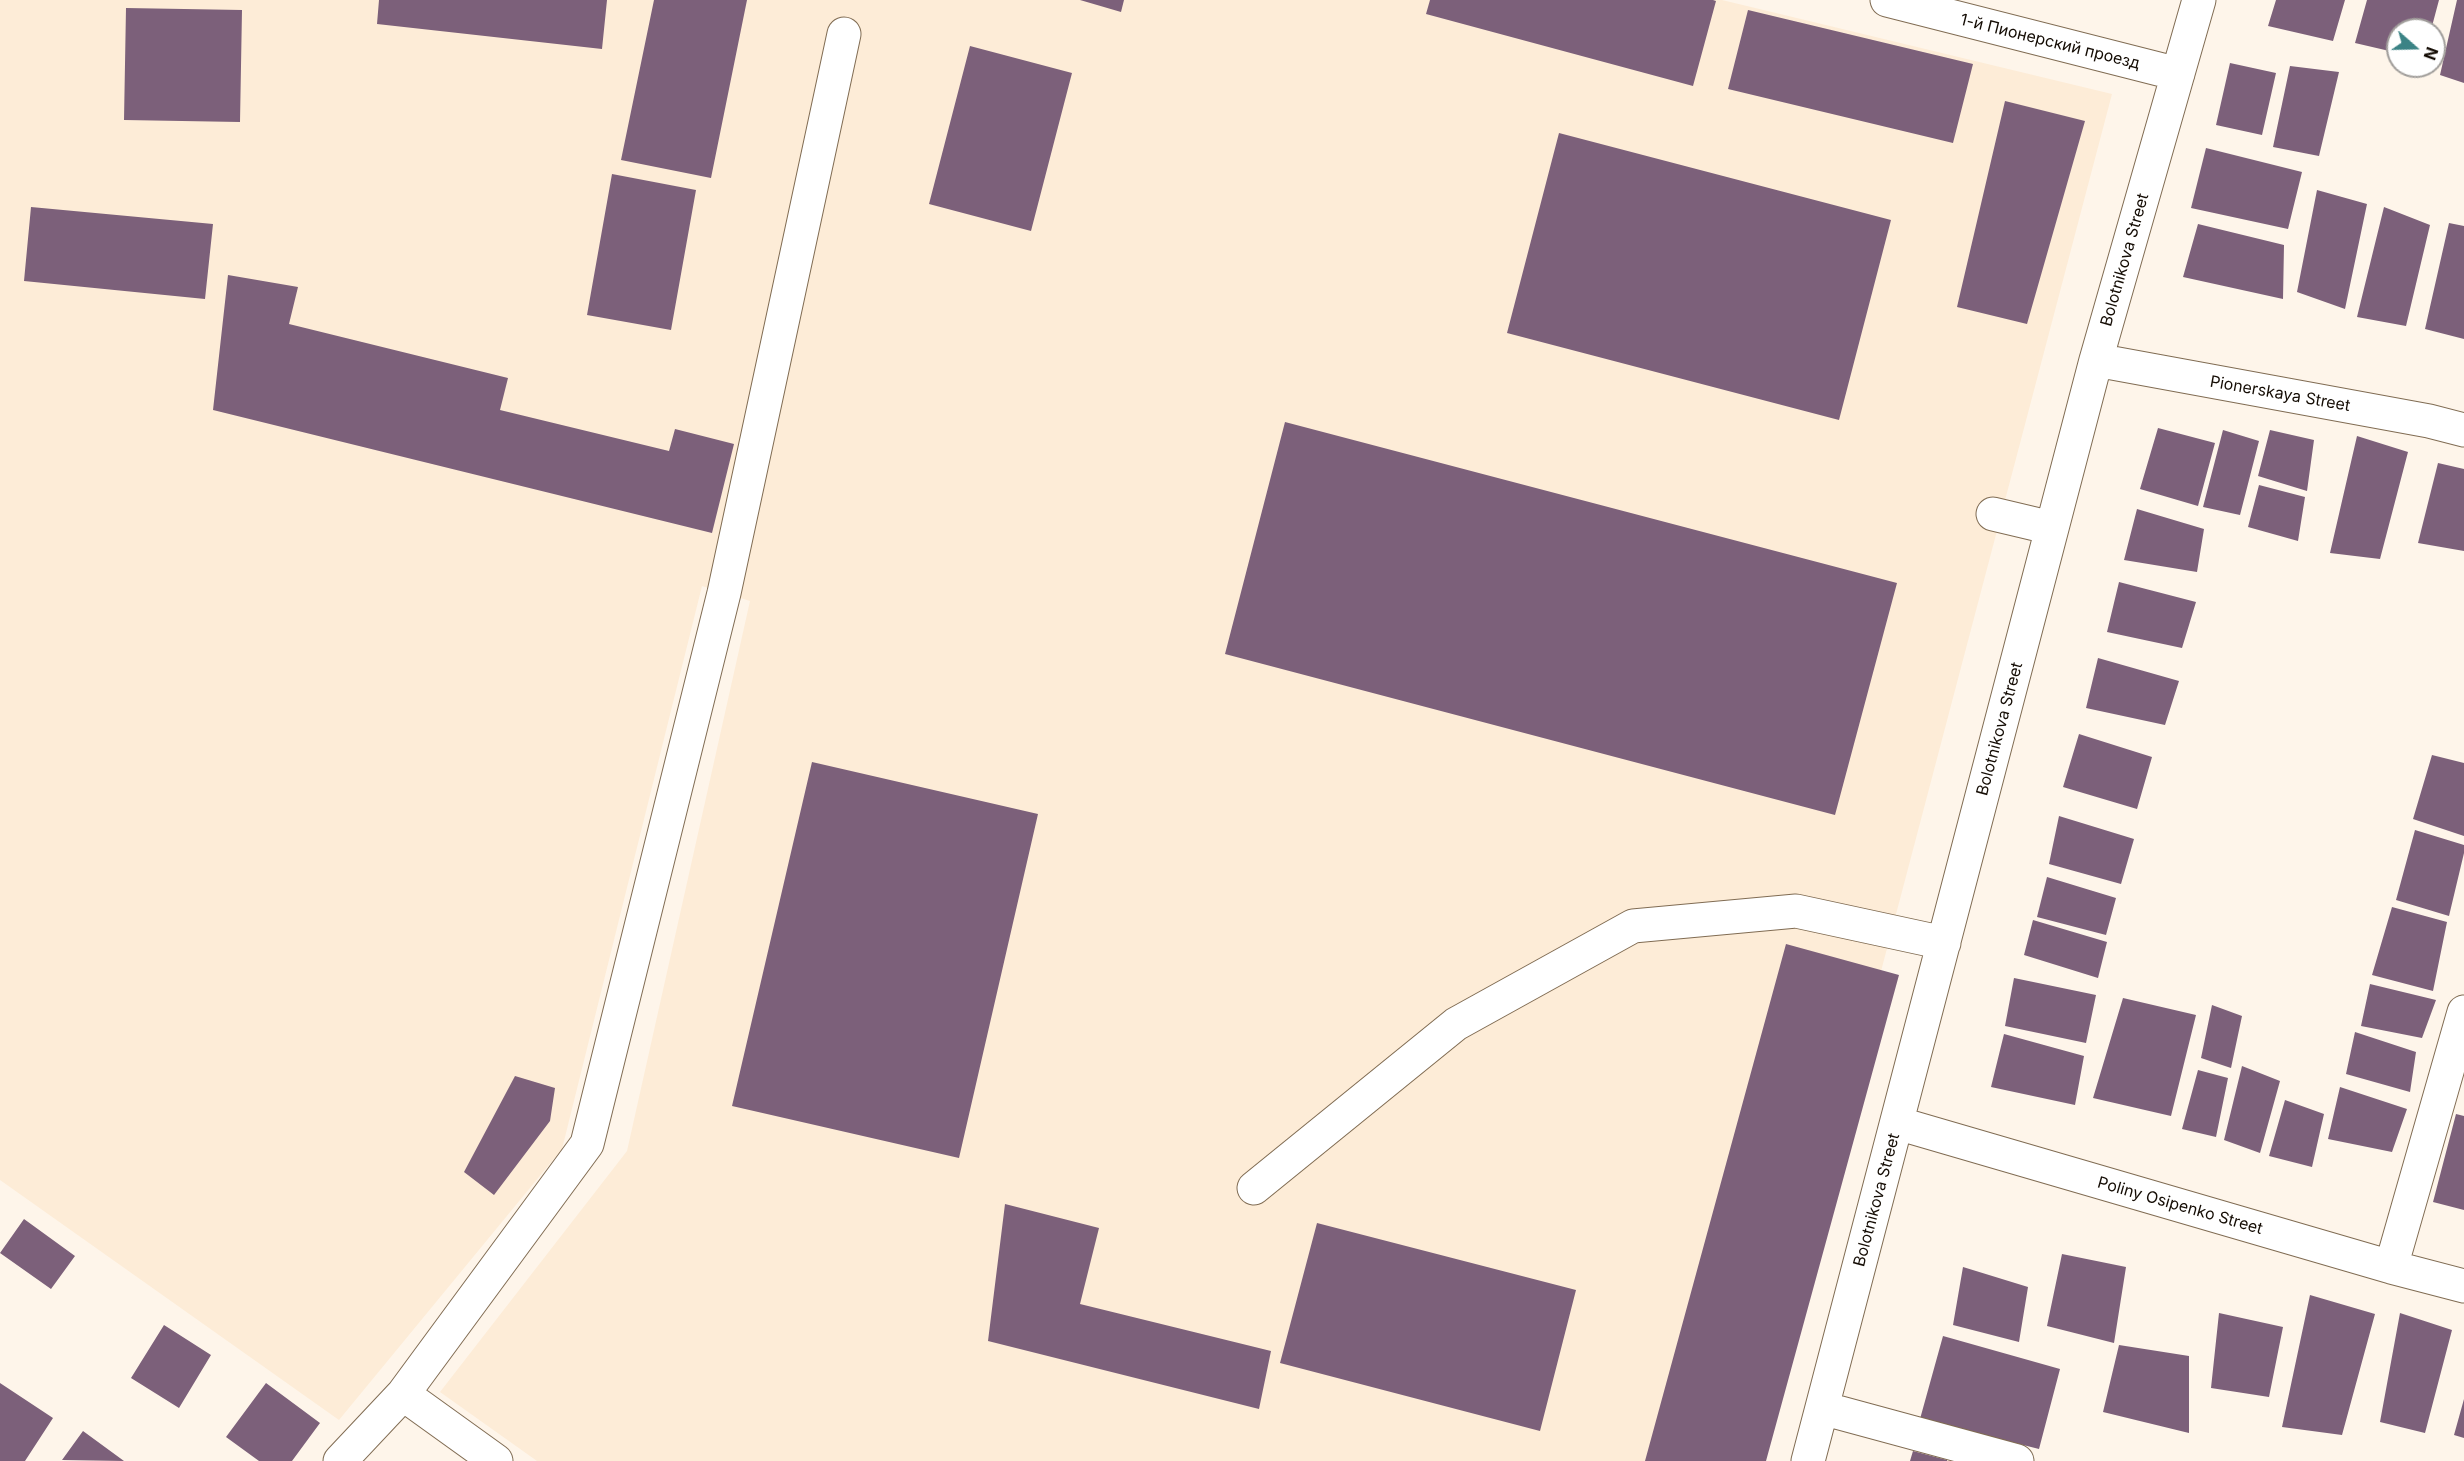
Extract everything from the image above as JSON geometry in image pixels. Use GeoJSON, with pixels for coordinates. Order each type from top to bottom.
{"type":"FeatureCollection","features":[{"type":"Feature","properties":{"kind":"street","name":"1-й Пионерский проезд"},"geometry":{"type":"LineString","coordinates":[[1887,0],[2178,74]]}},
{"type":"Feature","properties":{"kind":"street","name":"Bolotnikova Street"},"geometry":{"type":"LineString","coordinates":[[1808,1461],[2096,360],[2199,0]]}},
{"type":"Feature","properties":{"kind":"street"},"geometry":{"type":"LineString","coordinates":[[340,1461],[403,1394],[587,1144],[724,593],[844,34]]}},
{"type":"Feature","properties":{"kind":"street","name":"Pionerskaya Street"},"geometry":{"type":"LineString","coordinates":[[2096,360],[2429,421],[2464,430]]}},
{"type":"Feature","properties":{"kind":"street"},"geometry":{"type":"LineString","coordinates":[[1993,514],[2052,528]]}},
{"type":"Feature","properties":{"kind":"street"},"geometry":{"type":"LineString","coordinates":[[1254,1188],[1455,1024],[1633,926],[1796,911],[1944,943]]}},
{"type":"Feature","properties":{"kind":"street"},"geometry":{"type":"LineString","coordinates":[[2391,1267],[2464,1012]]}},
{"type":"Feature","properties":{"kind":"street","name":"Poliny Osipenko Street"},"geometry":{"type":"LineString","coordinates":[[1897,1123],[2391,1267],[2464,1286]]}},
{"type":"Feature","properties":{"kind":"street"},"geometry":{"type":"LineString","coordinates":[[403,1394],[496,1461]]}},
{"type":"Feature","properties":{"kind":"street"},"geometry":{"type":"LineString","coordinates":[[1822,1408],[2017,1461]]}},
{"type":"Feature","properties":{"kind":"shaded area"},"geometry":{"type":"Polygon","coordinates":[[[0,0],[1722,0],[2112,94],[1752,1461],[537,1461],[440,1392],[627,1151],[750,601],[702,586],[562,1149],[339,1420],[0,1180],[0,0]]]}},
{"type":"Feature","properties":{"kind":"building"},"geometry":{"type":"Polygon","coordinates":[[[379,0],[607,0],[602,49],[377,24],[379,0]]]}},
{"type":"Feature","properties":{"kind":"building"},"geometry":{"type":"Polygon","coordinates":[[[654,0],[747,0],[711,178],[621,160],[654,0]]]}},
{"type":"Feature","properties":{"kind":"building"},"geometry":{"type":"Polygon","coordinates":[[[1080,0],[1124,0],[1121,12],[1080,0]]]}},
{"type":"Feature","properties":{"kind":"building"},"geometry":{"type":"Polygon","coordinates":[[[1430,0],[1716,1],[1693,86],[1426,14],[1430,0]]]}},
{"type":"Feature","properties":{"kind":"building"},"geometry":{"type":"Polygon","coordinates":[[[2276,0],[2345,0],[2333,41],[2268,26],[2276,0]]]}},
{"type":"Feature","properties":{"kind":"building"},"geometry":{"type":"Polygon","coordinates":[[[2367,0],[2439,0],[2434,18],[2386,18],[2386,50],[2355,43],[2367,0]]]}},
{"type":"Feature","properties":{"kind":"building"},"geometry":{"type":"Polygon","coordinates":[[[2457,0],[2464,0],[2464,83],[2446,77],[2446,49],[2457,0]]]}},
{"type":"Feature","properties":{"kind":"building"},"geometry":{"type":"Polygon","coordinates":[[[126,8],[242,10],[240,122],[124,120],[126,8]]]}},
{"type":"Feature","properties":{"kind":"building"},"geometry":{"type":"Polygon","coordinates":[[[1748,10],[1973,64],[1953,143],[1728,89],[1748,10]]]}},
{"type":"Feature","properties":{"kind":"building"},"geometry":{"type":"Polygon","coordinates":[[[970,46],[1072,73],[1031,231],[929,204],[970,46]]]}},
{"type":"Feature","properties":{"kind":"building"},"geometry":{"type":"Polygon","coordinates":[[[2230,63],[2276,73],[2262,135],[2216,125],[2230,63]]]}},
{"type":"Feature","properties":{"kind":"building"},"geometry":{"type":"Polygon","coordinates":[[[2290,66],[2339,72],[2319,156],[2273,147],[2290,66]]]}},
{"type":"Feature","properties":{"kind":"building"},"geometry":{"type":"Polygon","coordinates":[[[2005,101],[2085,121],[2027,324],[1957,307],[2005,101]]]}},
{"type":"Feature","properties":{"kind":"building"},"geometry":{"type":"Polygon","coordinates":[[[1559,133],[1891,220],[1839,420],[1507,333],[1559,133]]]}},
{"type":"Feature","properties":{"kind":"building"},"geometry":{"type":"Polygon","coordinates":[[[2206,148],[2302,172],[2288,229],[2191,208],[2206,148]]]}},
{"type":"Feature","properties":{"kind":"building"},"geometry":{"type":"Polygon","coordinates":[[[612,174],[696,190],[671,330],[587,315],[612,174]]]}},
{"type":"Feature","properties":{"kind":"building"},"geometry":{"type":"Polygon","coordinates":[[[2317,190],[2367,204],[2345,309],[2297,292],[2317,190]]]}},
{"type":"Feature","properties":{"kind":"building"},"geometry":{"type":"Polygon","coordinates":[[[31,207],[213,224],[205,299],[24,281],[31,207]]]}},
{"type":"Feature","properties":{"kind":"building"},"geometry":{"type":"Polygon","coordinates":[[[2384,207],[2430,225],[2406,326],[2357,317],[2384,207]]]}},
{"type":"Feature","properties":{"kind":"building"},"geometry":{"type":"Polygon","coordinates":[[[2449,223],[2464,226],[2464,339],[2425,329],[2449,223]]]}},
{"type":"Feature","properties":{"kind":"building"},"geometry":{"type":"Polygon","coordinates":[[[2198,224],[2284,245],[2283,299],[2183,277],[2198,224]]]}},
{"type":"Feature","properties":{"kind":"building"},"geometry":{"type":"Polygon","coordinates":[[[228,275],[298,287],[289,324],[508,378],[500,410],[669,451],[675,429],[734,444],[712,533],[213,410],[228,275]]]}},
{"type":"Feature","properties":{"kind":"building"},"geometry":{"type":"Polygon","coordinates":[[[1285,422],[1897,583],[1835,815],[1225,654],[1285,422]]]}},
{"type":"Feature","properties":{"kind":"building"},"geometry":{"type":"Polygon","coordinates":[[[2158,428],[2215,443],[2198,506],[2140,489],[2158,428]]]}},
{"type":"Feature","properties":{"kind":"building"},"geometry":{"type":"Polygon","coordinates":[[[2223,430],[2259,441],[2240,515],[2203,507],[2223,430]]]}},
{"type":"Feature","properties":{"kind":"building"},"geometry":{"type":"Polygon","coordinates":[[[2270,430],[2314,440],[2307,491],[2258,476],[2270,430]]]}},
{"type":"Feature","properties":{"kind":"building"},"geometry":{"type":"Polygon","coordinates":[[[2357,436],[2408,452],[2380,559],[2330,553],[2357,436]]]}},
{"type":"Feature","properties":{"kind":"building"},"geometry":{"type":"Polygon","coordinates":[[[2438,463],[2464,469],[2464,551],[2418,543],[2438,463]]]}},
{"type":"Feature","properties":{"kind":"building"},"geometry":{"type":"Polygon","coordinates":[[[2259,485],[2305,497],[2298,541],[2248,527],[2259,485]]]}},
{"type":"Feature","properties":{"kind":"building"},"geometry":{"type":"Polygon","coordinates":[[[2137,509],[2204,529],[2197,572],[2124,560],[2137,509]]]}},
{"type":"Feature","properties":{"kind":"building"},"geometry":{"type":"Polygon","coordinates":[[[2119,582],[2196,602],[2182,648],[2107,632],[2119,582]]]}},
{"type":"Feature","properties":{"kind":"building"},"geometry":{"type":"Polygon","coordinates":[[[2098,658],[2179,681],[2165,725],[2086,708],[2098,658]]]}},
{"type":"Feature","properties":{"kind":"building"},"geometry":{"type":"Polygon","coordinates":[[[2079,734],[2152,757],[2137,809],[2063,787],[2079,734]]]}},
{"type":"Feature","properties":{"kind":"building"},"geometry":{"type":"Polygon","coordinates":[[[2432,755],[2464,763],[2464,836],[2413,819],[2432,755]]]}},
{"type":"Feature","properties":{"kind":"building"},"geometry":{"type":"Polygon","coordinates":[[[812,762],[1038,814],[959,1158],[732,1106],[812,762]]]}},
{"type":"Feature","properties":{"kind":"building"},"geometry":{"type":"Polygon","coordinates":[[[2059,816],[2134,839],[2121,884],[2049,864],[2059,816]]]}},
{"type":"Feature","properties":{"kind":"building"},"geometry":{"type":"Polygon","coordinates":[[[2415,830],[2464,845],[2449,916],[2396,900],[2415,830]]]}},
{"type":"Feature","properties":{"kind":"building"},"geometry":{"type":"Polygon","coordinates":[[[2047,877],[2116,898],[2106,935],[2037,917],[2047,877]]]}},
{"type":"Feature","properties":{"kind":"building"},"geometry":{"type":"Polygon","coordinates":[[[2392,907],[2447,922],[2433,991],[2372,975],[2392,907]]]}},
{"type":"Feature","properties":{"kind":"building"},"geometry":{"type":"Polygon","coordinates":[[[2033,920],[2107,942],[2098,978],[2024,955],[2033,920]]]}},
{"type":"Feature","properties":{"kind":"building"},"geometry":{"type":"Polygon","coordinates":[[[1786,944],[1899,975],[1766,1461],[1645,1461],[1786,944]]]}},
{"type":"Feature","properties":{"kind":"building"},"geometry":{"type":"Polygon","coordinates":[[[2014,978],[2096,995],[2086,1043],[2005,1026],[2014,978]]]}},
{"type":"Feature","properties":{"kind":"building"},"geometry":{"type":"Polygon","coordinates":[[[2370,984],[2436,1000],[2422,1038],[2361,1026],[2370,984]]]}},
{"type":"Feature","properties":{"kind":"building"},"geometry":{"type":"Polygon","coordinates":[[[2123,998],[2196,1015],[2171,1116],[2093,1098],[2123,998]]]}},
{"type":"Feature","properties":{"kind":"building"},"geometry":{"type":"Polygon","coordinates":[[[2212,1005],[2242,1016],[2231,1068],[2201,1058],[2212,1005]]]}},
{"type":"Feature","properties":{"kind":"building"},"geometry":{"type":"Polygon","coordinates":[[[2355,1032],[2416,1052],[2410,1092],[2346,1074],[2355,1032]]]}},
{"type":"Feature","properties":{"kind":"building"},"geometry":{"type":"Polygon","coordinates":[[[2004,1034],[2084,1056],[2075,1105],[1991,1087],[2004,1034]]]}},
{"type":"Feature","properties":{"kind":"building"},"geometry":{"type":"Polygon","coordinates":[[[2242,1066],[2280,1081],[2260,1153],[2224,1140],[2242,1066]]]}},
{"type":"Feature","properties":{"kind":"building"},"geometry":{"type":"Polygon","coordinates":[[[2198,1070],[2228,1078],[2216,1137],[2182,1129],[2198,1070]]]}},
{"type":"Feature","properties":{"kind":"building"},"geometry":{"type":"Polygon","coordinates":[[[515,1076],[555,1088],[550,1121],[494,1195],[464,1172],[515,1076]]]}},
{"type":"Feature","properties":{"kind":"building"},"geometry":{"type":"Polygon","coordinates":[[[2340,1087],[2407,1109],[2392,1152],[2328,1139],[2340,1087]]]}},
{"type":"Feature","properties":{"kind":"building"},"geometry":{"type":"Polygon","coordinates":[[[2285,1100],[2324,1114],[2312,1167],[2269,1156],[2285,1100]]]}},
{"type":"Feature","properties":{"kind":"building"},"geometry":{"type":"Polygon","coordinates":[[[2456,1114],[2464,1116],[2464,1210],[2433,1202],[2456,1114]]]}},
{"type":"Feature","properties":{"kind":"building"},"geometry":{"type":"Polygon","coordinates":[[[1005,1204],[1099,1228],[1080,1304],[1271,1351],[1259,1409],[988,1341],[1005,1204]]]}},
{"type":"Feature","properties":{"kind":"building"},"geometry":{"type":"Polygon","coordinates":[[[24,1219],[75,1256],[51,1289],[0,1253],[24,1219]]]}},
{"type":"Feature","properties":{"kind":"building"},"geometry":{"type":"Polygon","coordinates":[[[1317,1223],[1576,1290],[1540,1431],[1280,1363],[1317,1223]]]}},
{"type":"Feature","properties":{"kind":"building"},"geometry":{"type":"Polygon","coordinates":[[[2062,1254],[2126,1267],[2114,1343],[2047,1326],[2062,1254]]]}},
{"type":"Feature","properties":{"kind":"building"},"geometry":{"type":"Polygon","coordinates":[[[1963,1267],[2028,1287],[2019,1342],[1953,1325],[1963,1267]]]}},
{"type":"Feature","properties":{"kind":"building"},"geometry":{"type":"Polygon","coordinates":[[[2310,1295],[2375,1314],[2342,1435],[2282,1427],[2310,1295]]]}},
{"type":"Feature","properties":{"kind":"building"},"geometry":{"type":"Polygon","coordinates":[[[2219,1313],[2283,1327],[2269,1397],[2211,1388],[2219,1313]]]}},
{"type":"Feature","properties":{"kind":"building"},"geometry":{"type":"Polygon","coordinates":[[[2400,1313],[2452,1330],[2425,1433],[2380,1422],[2400,1313]]]}},
{"type":"Feature","properties":{"kind":"building"},"geometry":{"type":"Polygon","coordinates":[[[164,1325],[211,1355],[179,1408],[131,1378],[164,1325]]]}},
{"type":"Feature","properties":{"kind":"building"},"geometry":{"type":"Polygon","coordinates":[[[1943,1336],[2060,1369],[2039,1449],[1920,1419],[1943,1336]]]}},
{"type":"Feature","properties":{"kind":"building"},"geometry":{"type":"Polygon","coordinates":[[[2119,1345],[2189,1356],[2189,1433],[2103,1412],[2119,1345]]]}},
{"type":"Feature","properties":{"kind":"building"},"geometry":{"type":"Polygon","coordinates":[[[0,1383],[53,1418],[25,1461],[0,1461],[0,1383]]]}},
{"type":"Feature","properties":{"kind":"building"},"geometry":{"type":"Polygon","coordinates":[[[266,1383],[320,1423],[292,1461],[259,1461],[226,1437],[266,1383]]]}},
{"type":"Feature","properties":{"kind":"building"},"geometry":{"type":"Polygon","coordinates":[[[2464,1399],[2464,1438],[2454,1435],[2464,1399]]]}},
{"type":"Feature","properties":{"kind":"building"},"geometry":{"type":"Polygon","coordinates":[[[83,1431],[124,1461],[62,1460],[83,1431]]]}},
{"type":"Feature","properties":{"kind":"building"},"geometry":{"type":"Polygon","coordinates":[[[1913,1451],[1947,1460],[1947,1461],[1910,1461],[1913,1451]]]}}]}
